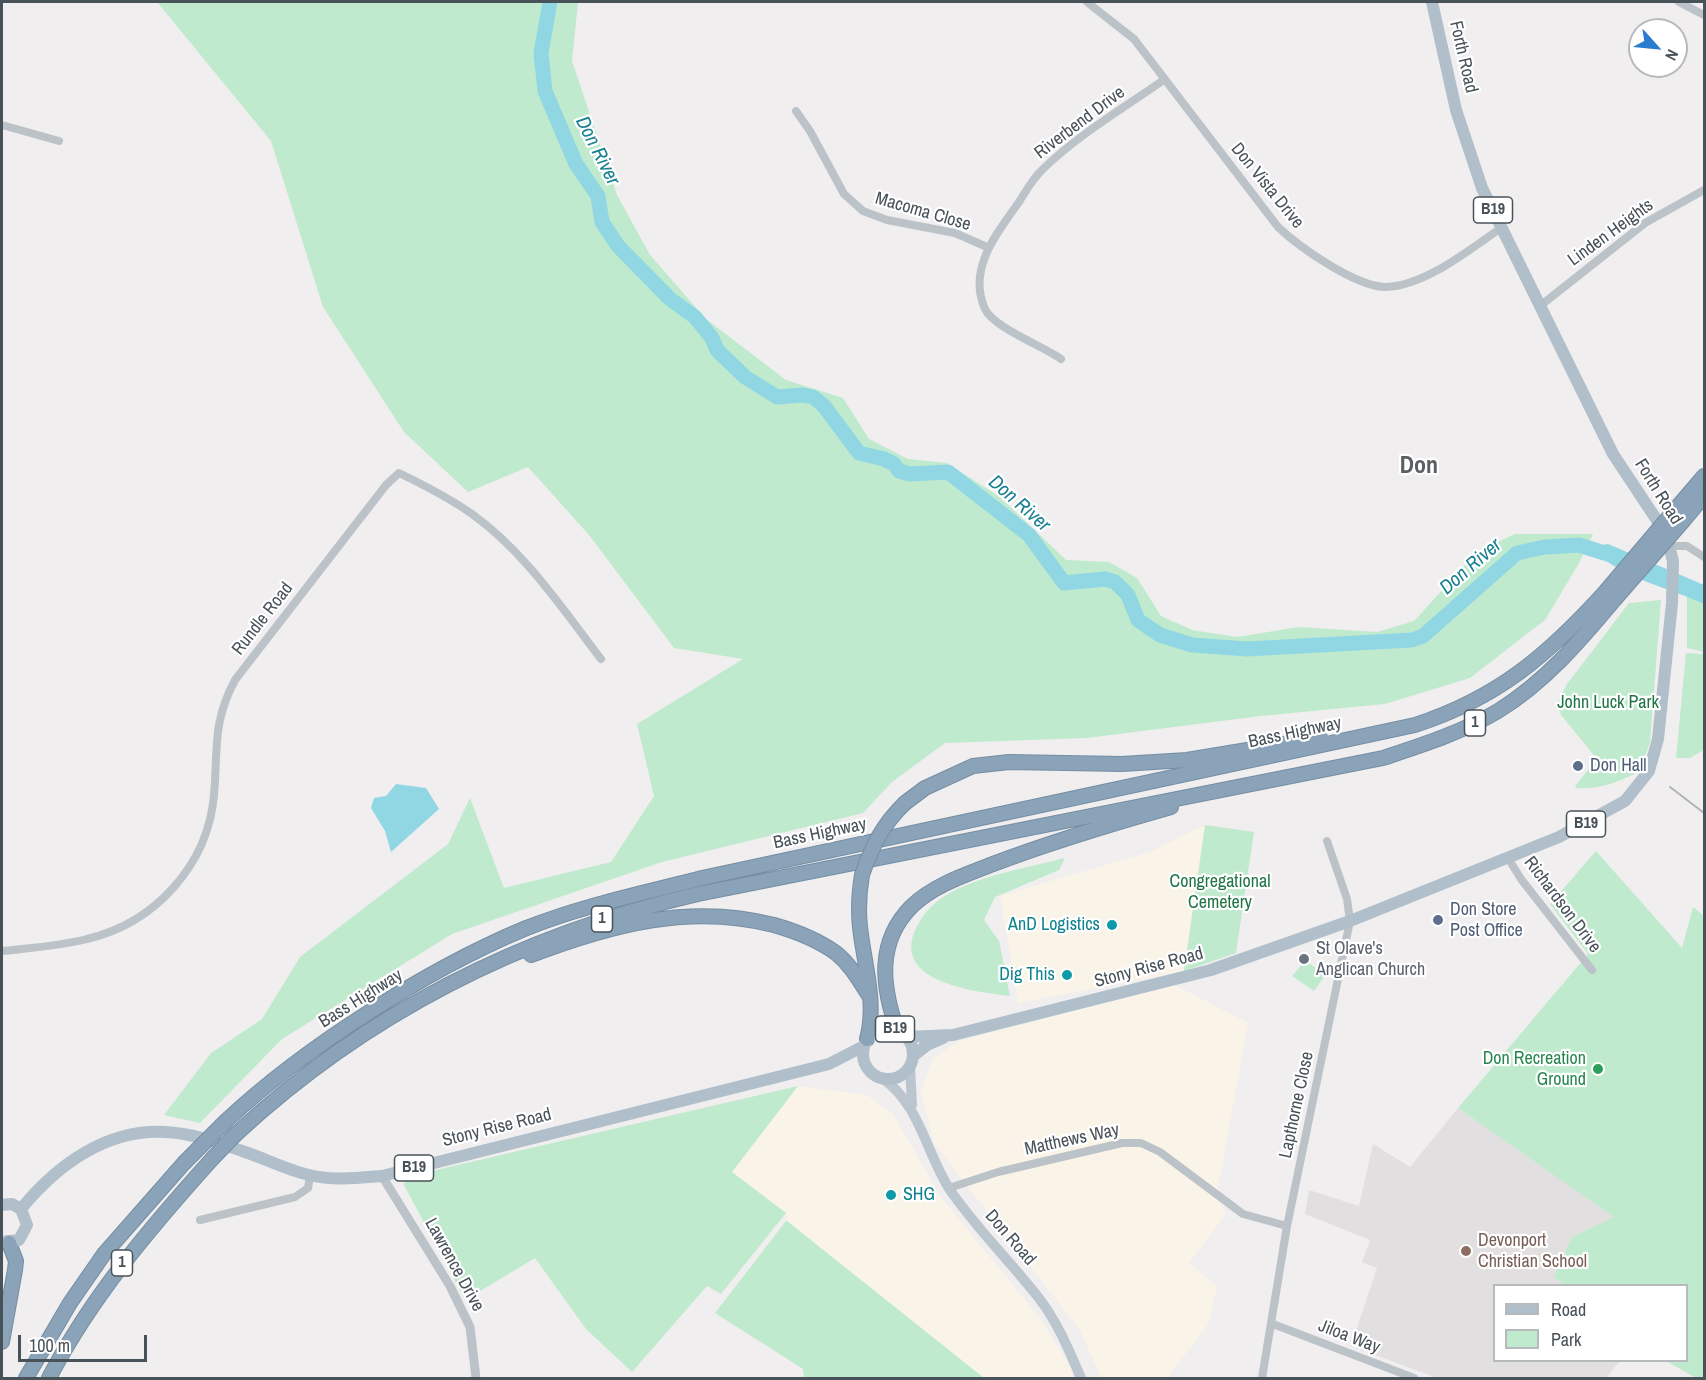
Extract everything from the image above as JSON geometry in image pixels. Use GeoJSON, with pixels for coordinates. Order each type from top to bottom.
{"type":"FeatureCollection","features":[{"type":"Feature","properties":{"kind":"highway","name":"Bass Highway"},"geometry":{"type":"LineString","coordinates":[[49,1378],[84,1317],[118,1268],[236,1134],[284,1091],[332,1055],[381,1022],[455,980],[545,939],[657,904],[1383,758],[1444,737],[1499,711],[1544,677],[1610,595],[1679,516],[1704,476]]}},
{"type":"Feature","properties":{"kind":"highway","name":"Bass Highway"},"geometry":{"type":"LineString","coordinates":[[1679,516],[1704,496]]}},
{"type":"Feature","properties":{"kind":"highway","name":"Bass Highway"},"geometry":{"type":"LineString","coordinates":[[26,1378],[70,1303],[104,1254],[184,1163],[256,1092],[354,1023],[474,953],[525,929],[600,904],[702,878],[1400,729],[1443,716],[1507,684],[1610,595]]}},
{"type":"Feature","properties":{"kind":"highway"},"geometry":{"type":"LineString","coordinates":[[866,1043],[871,1025],[870,997],[858,901],[862,875],[876,839],[889,819],[925,788],[973,766],[1009,762],[1122,764],[1187,760],[1281,743],[1400,729]]}},
{"type":"Feature","properties":{"kind":"highway"},"geometry":{"type":"LineString","coordinates":[[902,1033],[887,1001],[884,981],[887,952],[903,917],[912,906],[935,889],[1011,857],[1095,828],[1295,774]]}},
{"type":"Feature","properties":{"kind":"highway"},"geometry":{"type":"LineString","coordinates":[[455,980],[487,973],[556,945],[639,922],[710,915],[766,923],[798,933],[819,943],[849,966],[870,997]]}},
{"type":"Feature","properties":{"kind":"highway"},"geometry":{"type":"LineString","coordinates":[[2,1342],[16,1264],[4,1243]]}},
{"type":"Feature","properties":{"kind":"highway"},"geometry":{"type":"LineString","coordinates":[[2,1285],[7,1306]]}},
{"type":"Feature","properties":{"kind":"main road","name":"Forth Road"},"geometry":{"type":"LineString","coordinates":[[1350,921],[1508,858],[1606,813],[1625,801],[1644,780],[1655,758],[1672,603],[1673,561],[1666,534],[1613,454],[1501,228],[1468,149],[1432,2]]}},
{"type":"Feature","properties":{"kind":"main road","name":"Stony Rise Road"},"geometry":{"type":"LineString","coordinates":[[912,1061],[927,1045],[953,1035],[1189,978],[1350,921]]}},
{"type":"Feature","properties":{"kind":"main road","name":"B19"},"geometry":{"type":"LineString","coordinates":[[884,1029],[902,1033],[912,1045],[912,1061],[897,1077],[882,1078],[868,1068],[864,1060],[866,1043],[874,1032],[884,1029]]}},
{"type":"Feature","properties":{"kind":"main road","name":"Stony Rise Road"},"geometry":{"type":"LineString","coordinates":[[902,1033],[953,1035]]}},
{"type":"Feature","properties":{"kind":"main road","name":"Stony Rise Road"},"geometry":{"type":"LineString","coordinates":[[828,1064],[866,1043]]}},
{"type":"Feature","properties":{"kind":"main road","name":"Don Road"},"geometry":{"type":"LineString","coordinates":[[912,1061],[911,1101],[916,1119]]}},
{"type":"Feature","properties":{"kind":"main road","name":"Stony Rise Road"},"geometry":{"type":"LineString","coordinates":[[21,1209],[61,1168],[82,1153],[107,1141],[134,1134],[164,1132],[190,1135],[310,1176],[350,1179],[382,1176],[828,1064],[849,1064],[868,1068]]}},
{"type":"Feature","properties":{"kind":"main road","name":"Don Road"},"geometry":{"type":"LineString","coordinates":[[882,1078],[905,1098],[949,1188],[971,1219],[1040,1299],[1068,1347],[1081,1378]]}},
{"type":"Feature","properties":{"kind":"main road"},"geometry":{"type":"LineString","coordinates":[[2,1205],[12,1204],[21,1209],[27,1221],[26,1232],[19,1240],[4,1243]]}},
{"type":"Feature","properties":{"kind":"street","name":"Don Vista Drive"},"geometry":{"type":"LineString","coordinates":[[1087,2],[1134,39],[1278,227],[1299,247],[1355,278],[1386,287],[1417,279],[1447,264],[1501,228]]}},
{"type":"Feature","properties":{"kind":"street"},"geometry":{"type":"LineString","coordinates":[[1679,2],[1704,15]]}},
{"type":"Feature","properties":{"kind":"street","name":"Riverbend Drive"},"geometry":{"type":"LineString","coordinates":[[1061,359],[1046,348],[1007,328],[986,312],[978,286],[987,247],[1041,170],[1068,146],[1165,79]]}},
{"type":"Feature","properties":{"kind":"street","name":"Macoma Close"},"geometry":{"type":"LineString","coordinates":[[796,111],[810,131],[844,194],[863,211],[887,220],[955,233],[987,247]]}},
{"type":"Feature","properties":{"kind":"street"},"geometry":{"type":"LineString","coordinates":[[2,125],[59,141]]}},
{"type":"Feature","properties":{"kind":"street","name":"Linden Heights"},"geometry":{"type":"LineString","coordinates":[[1540,306],[1646,223],[1704,190]]}},
{"type":"Feature","properties":{"kind":"street","name":"Rundle Road"},"geometry":{"type":"LineString","coordinates":[[2,951],[90,939],[132,924],[165,898],[180,881],[192,863],[211,819],[217,726],[230,689],[386,485],[399,473],[472,514],[499,537],[550,592],[601,659]]}},
{"type":"Feature","properties":{"kind":"street"},"geometry":{"type":"LineString","coordinates":[[1669,546],[1686,546],[1704,557]]}},
{"type":"Feature","properties":{"kind":"street","name":"Lapthorne Close"},"geometry":{"type":"LineString","coordinates":[[1262,1378],[1273,1324],[1287,1226],[1350,921],[1347,899],[1327,841]]}},
{"type":"Feature","properties":{"kind":"street","name":"Richardson Drive"},"geometry":{"type":"LineString","coordinates":[[1508,858],[1592,970]]}},
{"type":"Feature","properties":{"kind":"street","name":"Matthews Way"},"geometry":{"type":"LineString","coordinates":[[949,1188],[998,1172],[1122,1143],[1141,1143],[1160,1152],[1243,1214],[1287,1226]]}},
{"type":"Feature","properties":{"kind":"street"},"geometry":{"type":"LineString","coordinates":[[200,1221],[295,1197],[308,1188],[310,1176]]}},
{"type":"Feature","properties":{"kind":"street","name":"Lawrence Drive"},"geometry":{"type":"LineString","coordinates":[[382,1176],[450,1286],[470,1327],[476,1378]]}},
{"type":"Feature","properties":{"kind":"street","name":"Jiloa Way"},"geometry":{"type":"LineString","coordinates":[[1273,1324],[1403,1377],[1414,1378]]}},
{"type":"Feature","properties":{"kind":"shaded area"},"geometry":{"type":"Polygon","coordinates":[[[1205,825],[1184,971],[1018,1003],[1000,896],[1150,852],[1205,825]]]}},
{"type":"Feature","properties":{"kind":"shaded area"},"geometry":{"type":"Polygon","coordinates":[[[1175,985],[1248,1023],[1218,1187],[1225,1215],[1189,1263],[1217,1286],[1209,1323],[1167,1378],[1101,1378],[1080,1330],[934,1143],[921,1092],[933,1058],[959,1041],[1175,985]]]}},
{"type":"Feature","properties":{"kind":"shaded area"},"geometry":{"type":"Polygon","coordinates":[[[798,1086],[867,1095],[893,1114],[940,1196],[1039,1317],[1068,1363],[1073,1378],[984,1378],[787,1221],[786,1213],[732,1172],[798,1086]]]}},
{"type":"Feature","properties":{"kind":"shaded area","name":"Devonport Christian School"},"geometry":{"type":"Polygon","coordinates":[[[1458,1108],[1615,1217],[1554,1277],[1563,1284],[1493,1284],[1493,1362],[1619,1362],[1606,1378],[1437,1378],[1351,1346],[1377,1268],[1362,1262],[1370,1240],[1305,1214],[1309,1190],[1359,1206],[1373,1144],[1410,1167],[1458,1108]]]}},
{"type":"Feature","properties":{"kind":"green space"},"geometry":{"type":"Polygon","coordinates":[[[157,2],[578,2],[572,61],[617,195],[650,255],[706,319],[786,380],[843,398],[869,439],[908,459],[947,463],[1000,497],[1066,560],[1109,562],[1137,578],[1161,616],[1192,630],[1237,637],[1299,627],[1377,632],[1414,621],[1478,551],[1515,534],[1593,534],[1579,563],[1545,620],[1470,678],[1385,704],[1261,716],[1087,738],[945,743],[892,782],[863,813],[662,862],[452,934],[282,1039],[200,1123],[164,1115],[211,1053],[262,1019],[300,957],[448,844],[470,798],[504,888],[611,862],[654,796],[637,724],[743,659],[674,648],[589,535],[528,467],[468,492],[404,432],[323,307],[271,141],[157,2]]]}},
{"type":"Feature","properties":{"kind":"green space"},"geometry":{"type":"Polygon","coordinates":[[[1687,596],[1704,604],[1704,652],[1687,648],[1687,596]]]}},
{"type":"Feature","properties":{"kind":"green space","name":"John Luck Park"},"geometry":{"type":"Polygon","coordinates":[[[1661,600],[1650,743],[1639,772],[1593,788],[1576,788],[1575,786],[1597,759],[1561,715],[1557,703],[1567,684],[1629,603],[1661,600]]]}},
{"type":"Feature","properties":{"kind":"green space"},"geometry":{"type":"Polygon","coordinates":[[[1686,653],[1704,654],[1704,750],[1690,758],[1676,758],[1686,653]]]}},
{"type":"Feature","properties":{"kind":"green space","name":"Congregational Cemetery"},"geometry":{"type":"Polygon","coordinates":[[[1205,825],[1254,832],[1236,953],[1184,971],[1205,825]]]}},
{"type":"Feature","properties":{"kind":"green space","name":"Don Recreation Ground"},"geometry":{"type":"Polygon","coordinates":[[[1596,851],[1682,948],[1693,907],[1704,916],[1704,1378],[1696,1378],[1668,1362],[1688,1362],[1688,1284],[1563,1284],[1554,1277],[1572,1237],[1614,1217],[1458,1108],[1588,954],[1550,904],[1596,851]]]}},
{"type":"Feature","properties":{"kind":"green space"},"geometry":{"type":"Polygon","coordinates":[[[1065,858],[1059,870],[995,897],[984,920],[999,941],[1010,996],[978,992],[942,982],[927,974],[916,963],[911,950],[914,933],[924,915],[938,901],[963,886],[977,881],[1065,858]]]}},
{"type":"Feature","properties":{"kind":"green space"},"geometry":{"type":"Polygon","coordinates":[[[1305,961],[1326,974],[1314,991],[1292,976],[1305,961]]]}},
{"type":"Feature","properties":{"kind":"green space"},"geometry":{"type":"Polygon","coordinates":[[[798,1086],[732,1172],[786,1213],[721,1294],[707,1286],[632,1372],[586,1329],[535,1258],[465,1300],[404,1185],[406,1177],[798,1086]]]}},
{"type":"Feature","properties":{"kind":"green space"},"geometry":{"type":"Polygon","coordinates":[[[786,1221],[984,1378],[804,1378],[803,1369],[715,1313],[786,1221]]]}},
{"type":"Feature","properties":{"kind":"water"},"geometry":{"type":"Polygon","coordinates":[[[1608,544],[1704,585],[1704,604],[1613,566],[1592,547],[1608,544]]]}},
{"type":"Feature","properties":{"kind":"water"},"geometry":{"type":"Polygon","coordinates":[[[396,784],[426,788],[439,809],[391,852],[385,831],[371,808],[374,798],[386,796],[396,784]]]}},
{"type":"Feature","properties":{"kind":"waterway","name":"Don River"},"geometry":{"type":"LineString","coordinates":[[550,2],[541,53],[545,91],[576,164],[598,196],[602,222],[618,246],[670,299],[695,317],[712,338],[717,350],[745,377],[777,397],[803,395],[813,397],[824,406],[859,453],[884,459],[894,464],[899,471],[910,474],[948,472],[1029,535],[1064,583],[1105,579],[1115,582],[1128,595],[1138,620],[1160,635],[1192,645],[1247,649],[1412,640],[1423,636],[1517,553],[1545,547],[1579,545],[1611,555]]}},
{"type":"Feature","properties":{"kind":"railway"},"geometry":{"type":"LineString","coordinates":[[1670,787],[1704,813]]}},
{"type":"Feature","properties":{"kind":"place","name":"Don Hall"},"geometry":{"type":"Point","coordinates":[1578,766]}},
{"type":"Feature","properties":{"kind":"place","name":"Don Store Post Office"},"geometry":{"type":"Point","coordinates":[1438,920]}},
{"type":"Feature","properties":{"kind":"place","name":"AnD Logistics"},"geometry":{"type":"Point","coordinates":[1112,925]}},
{"type":"Feature","properties":{"kind":"place","name":"St Olave's Anglican Church"},"geometry":{"type":"Point","coordinates":[1304,959]}},
{"type":"Feature","properties":{"kind":"place","name":"Dig This"},"geometry":{"type":"Point","coordinates":[1067,975]}},
{"type":"Feature","properties":{"kind":"place","name":"Don Recreation Ground"},"geometry":{"type":"Point","coordinates":[1598,1069]}},
{"type":"Feature","properties":{"kind":"place","name":"SHG"},"geometry":{"type":"Point","coordinates":[891,1195]}},
{"type":"Feature","properties":{"kind":"place","name":"Devonport Christian School"},"geometry":{"type":"Point","coordinates":[1466,1251]}},
{"type":"Feature","properties":{"kind":"district","name":"Don"},"geometry":{"type":"Point","coordinates":[1419,467]}}]}
